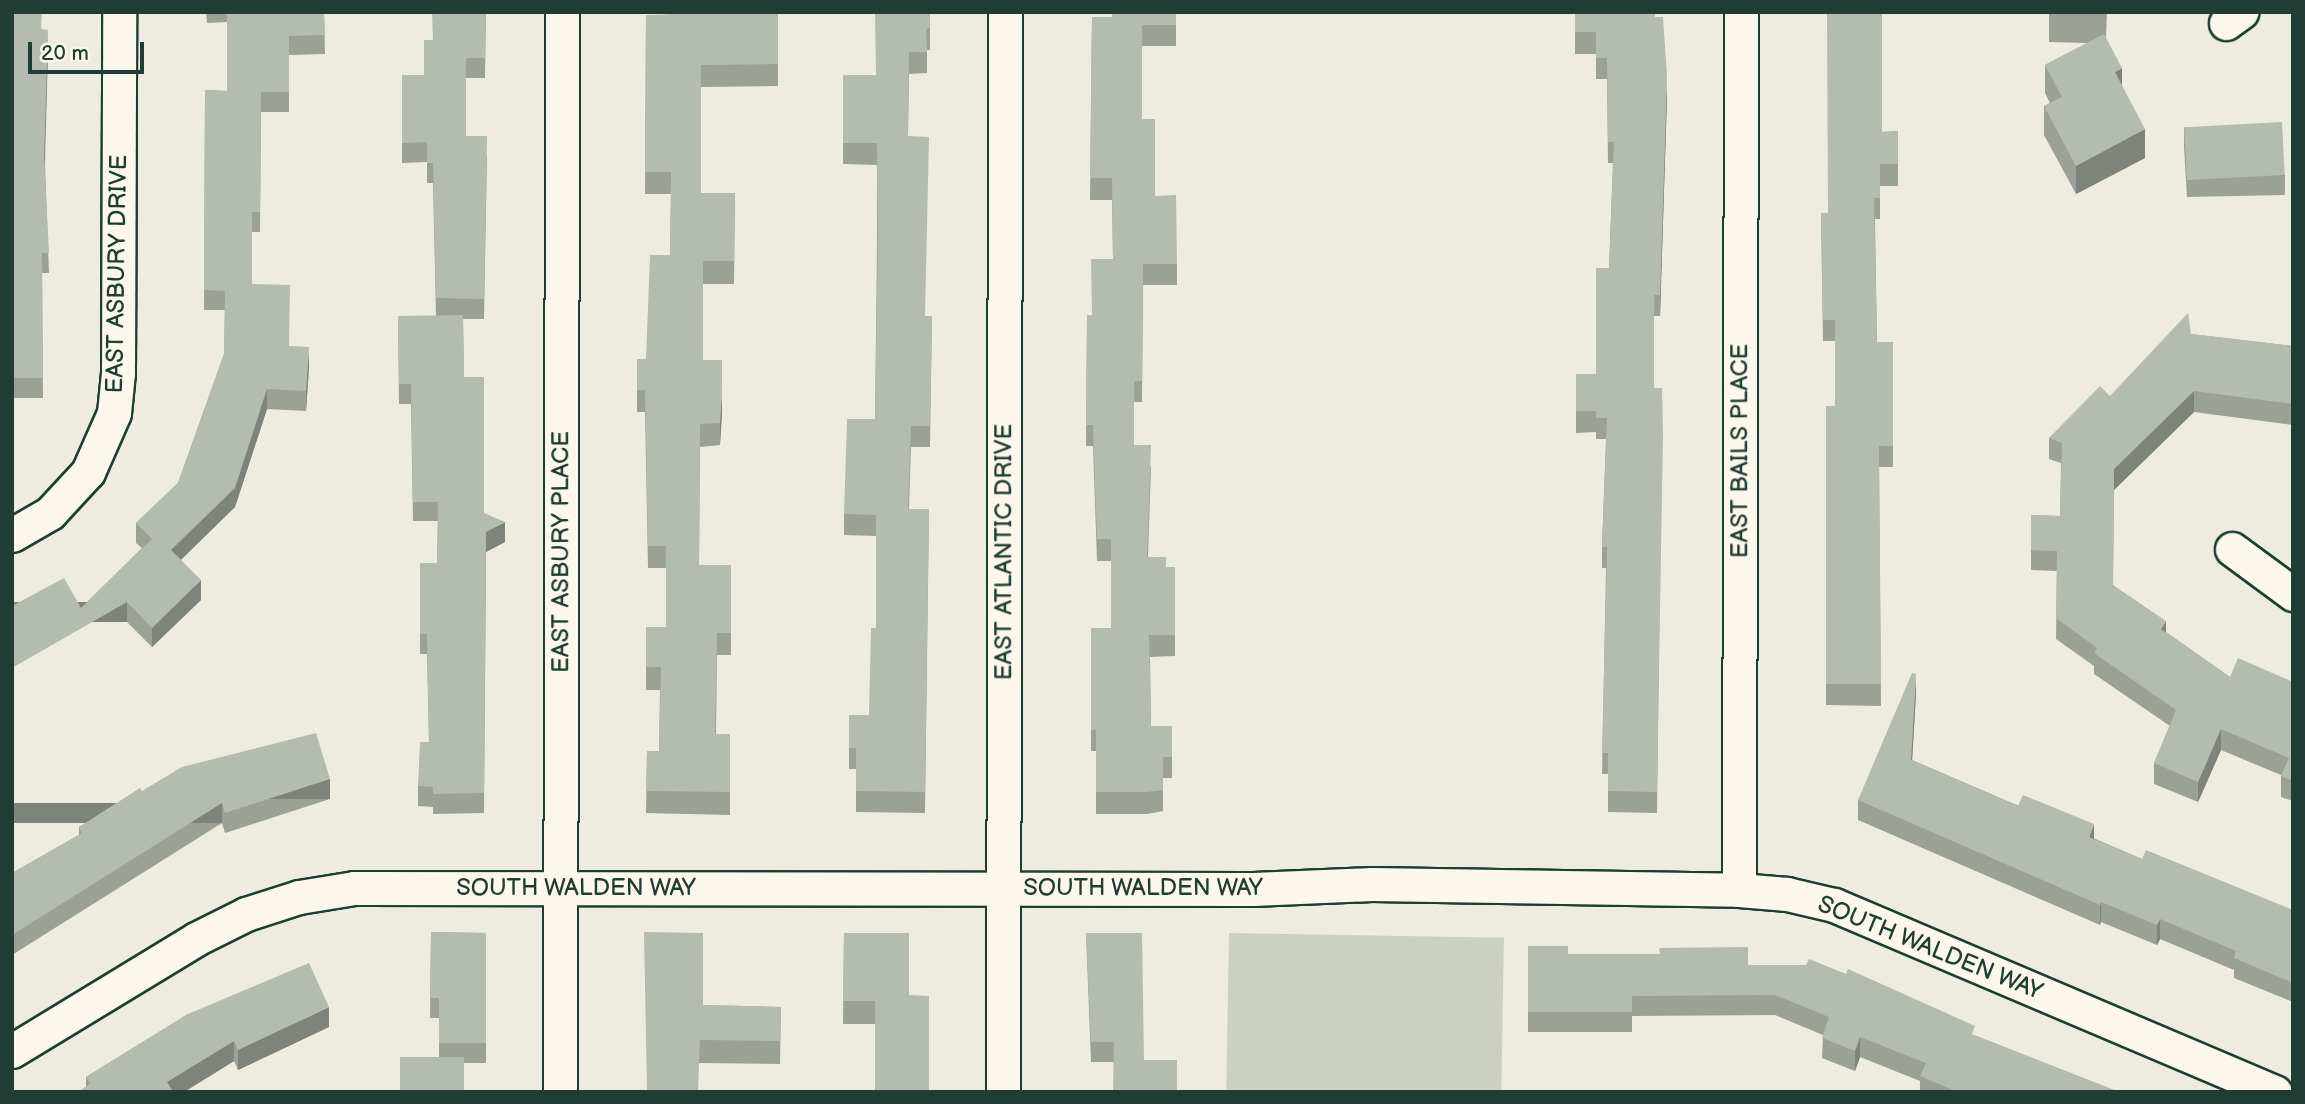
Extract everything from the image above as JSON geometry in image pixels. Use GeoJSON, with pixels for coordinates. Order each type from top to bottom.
{"type":"FeatureCollection","features":[{"type":"Feature","properties":{"kind":"street","name":"EAST ASBURY DRIVE"},"geometry":{"type":"LineString","coordinates":[[12,535],[50,513],[88,472],[114,413],[118,373],[119,12]]}},
{"type":"Feature","properties":{"kind":"street","name":"EAST ASBURY PLACE"},"geometry":{"type":"LineString","coordinates":[[560,1092],[562,12]]}},
{"type":"Feature","properties":{"kind":"street","name":"EAST ATLANTIC DRIVE"},"geometry":{"type":"LineString","coordinates":[[1003,1092],[1005,12]]}},
{"type":"Feature","properties":{"kind":"street","name":"EAST BAILS PLACE"},"geometry":{"type":"LineString","coordinates":[[1739,890],[1741,12]]}},
{"type":"Feature","properties":{"kind":"street"},"geometry":{"type":"LineString","coordinates":[[2232,550],[2293,594]]}},
{"type":"Feature","properties":{"kind":"street","name":"SOUTH WALDEN WAY"},"geometry":{"type":"LineString","coordinates":[[12,1051],[196,939],[246,914],[299,897],[354,888],[1003,889],[1371,884],[1739,890],[1787,894],[1835,905],[2275,1092]]}},
{"type":"Feature","properties":{"kind":"shaded area"},"geometry":{"type":"Polygon","coordinates":[[[1229,933],[1504,938],[1501,1092],[1226,1092],[1229,933]]]}},
{"type":"Feature","properties":{"kind":"building"},"geometry":{"type":"Polygon","coordinates":[[[12,12],[42,12],[41,29],[48,30],[44,157],[49,253],[42,253],[43,378],[12,378],[12,12]]]}},
{"type":"Feature","properties":{"kind":"building"},"geometry":{"type":"Polygon","coordinates":[[[227,12],[324,12],[325,35],[289,36],[289,92],[261,92],[260,212],[252,212],[252,284],[290,285],[289,346],[309,347],[306,391],[267,389],[235,488],[171,550],[201,580],[152,628],[127,602],[12,668],[12,606],[64,578],[81,608],[152,539],[136,523],[178,483],[224,354],[225,291],[204,290],[205,90],[227,91],[227,12]]]}},
{"type":"Feature","properties":{"kind":"building"},"geometry":{"type":"Polygon","coordinates":[[[432,12],[486,12],[485,58],[466,58],[466,136],[487,136],[484,299],[436,298],[433,163],[427,163],[427,142],[402,143],[402,75],[424,75],[424,40],[433,40],[432,12]]]}},
{"type":"Feature","properties":{"kind":"building"},"geometry":{"type":"Polygon","coordinates":[[[668,12],[778,12],[778,64],[701,65],[701,193],[735,193],[734,261],[703,261],[703,360],[722,360],[722,390],[720,423],[700,424],[699,565],[731,565],[731,633],[717,633],[715,734],[730,734],[730,792],[646,791],[647,751],[659,751],[661,667],[646,667],[646,627],[666,627],[666,546],[648,546],[645,390],[637,390],[637,359],[646,359],[650,255],[670,255],[671,172],[645,172],[646,15],[668,15],[668,12]]]}},
{"type":"Feature","properties":{"kind":"building"},"geometry":{"type":"Polygon","coordinates":[[[875,12],[930,12],[930,28],[926,29],[927,52],[909,52],[908,136],[929,137],[925,316],[932,316],[930,426],[911,426],[908,509],[929,509],[925,792],[856,791],[856,748],[849,748],[849,715],[869,715],[871,628],[876,628],[876,515],[844,514],[847,419],[875,419],[878,234],[877,143],[843,143],[843,75],[876,75],[875,12]]]}},
{"type":"Feature","properties":{"kind":"building"},"geometry":{"type":"Polygon","coordinates":[[[1112,12],[1176,12],[1176,25],[1142,25],[1142,119],[1155,119],[1155,196],[1176,195],[1177,264],[1143,264],[1142,381],[1134,381],[1134,445],[1151,445],[1147,557],[1166,557],[1166,567],[1175,567],[1175,635],[1149,635],[1151,726],[1172,726],[1172,757],[1163,757],[1163,790],[1147,792],[1096,792],[1096,730],[1091,730],[1091,628],[1111,628],[1111,539],[1097,539],[1093,425],[1086,425],[1087,315],[1092,315],[1091,259],[1113,259],[1112,178],[1090,178],[1092,17],[1112,17],[1112,12]]]}},
{"type":"Feature","properties":{"kind":"building"},"geometry":{"type":"Polygon","coordinates":[[[1575,12],[1655,12],[1655,17],[1663,17],[1667,76],[1660,295],[1654,295],[1654,388],[1662,388],[1663,434],[1657,792],[1608,791],[1608,753],[1602,753],[1607,547],[1602,547],[1607,418],[1596,418],[1596,411],[1576,411],[1576,374],[1596,374],[1596,268],[1609,268],[1614,142],[1608,142],[1607,58],[1596,58],[1596,32],[1575,32],[1575,12]]]}},
{"type":"Feature","properties":{"kind":"building"},"geometry":{"type":"Polygon","coordinates":[[[1827,12],[1882,12],[1882,132],[1898,131],[1898,164],[1880,164],[1880,198],[1874,198],[1877,342],[1893,342],[1893,446],[1879,446],[1881,684],[1826,684],[1826,406],[1835,406],[1835,320],[1823,320],[1821,213],[1828,213],[1827,12]]]}},
{"type":"Feature","properties":{"kind":"building"},"geometry":{"type":"Polygon","coordinates":[[[2106,12],[2106,14],[2049,13],[2106,12]]]}},
{"type":"Feature","properties":{"kind":"building"},"geometry":{"type":"Polygon","coordinates":[[[2104,34],[2122,68],[2115,72],[2145,129],[2076,166],[2044,106],[2062,97],[2045,65],[2104,34]]]}},
{"type":"Feature","properties":{"kind":"building"},"geometry":{"type":"Polygon","coordinates":[[[2282,122],[2285,175],[2187,180],[2184,127],[2282,122]]]}},
{"type":"Feature","properties":{"kind":"building"},"geometry":{"type":"Polygon","coordinates":[[[2188,313],[2191,334],[2293,346],[2293,404],[2194,391],[2114,469],[2113,585],[2166,621],[2161,629],[2230,677],[2238,658],[2293,682],[2293,781],[2281,776],[2289,758],[2221,729],[2198,782],[2154,763],[2176,710],[2094,653],[2097,648],[2056,618],[2057,551],[2031,550],[2031,515],[2060,516],[2062,443],[2049,438],[2100,386],[2110,396],[2188,313]]]}},
{"type":"Feature","properties":{"kind":"building"},"geometry":{"type":"Polygon","coordinates":[[[463,315],[464,377],[484,377],[484,513],[505,522],[486,532],[484,793],[433,794],[433,787],[418,786],[420,742],[429,742],[427,634],[420,634],[420,563],[437,563],[438,502],[413,502],[411,384],[399,384],[398,316],[463,315]]]}},
{"type":"Feature","properties":{"kind":"building"},"geometry":{"type":"Polygon","coordinates":[[[1912,673],[1916,674],[1911,760],[2018,806],[2023,795],[2094,824],[2089,837],[2142,859],[2146,850],[2293,910],[2293,983],[2234,958],[2236,951],[2160,919],[2157,925],[2101,902],[2100,905],[1858,800],[1912,673]]]}},
{"type":"Feature","properties":{"kind":"building"},"geometry":{"type":"Polygon","coordinates":[[[316,733],[330,779],[225,813],[222,803],[12,935],[12,873],[82,833],[79,827],[140,788],[142,791],[182,767],[316,733]]]}},
{"type":"Feature","properties":{"kind":"building"},"geometry":{"type":"Polygon","coordinates":[[[431,932],[486,933],[486,1043],[439,1043],[439,998],[430,998],[431,932]]]}},
{"type":"Feature","properties":{"kind":"building"},"geometry":{"type":"Polygon","coordinates":[[[644,932],[703,933],[703,1005],[781,1007],[780,1041],[700,1040],[698,1092],[647,1092],[644,932]]]}},
{"type":"Feature","properties":{"kind":"building"},"geometry":{"type":"Polygon","coordinates":[[[844,933],[909,933],[909,995],[929,996],[929,1092],[850,1092],[875,1090],[875,1001],[843,1001],[844,933]]]}},
{"type":"Feature","properties":{"kind":"building"},"geometry":{"type":"Polygon","coordinates":[[[1086,933],[1142,933],[1144,1060],[1177,1060],[1177,1092],[1113,1092],[1114,1042],[1091,1042],[1086,933]]]}},
{"type":"Feature","properties":{"kind":"building"},"geometry":{"type":"Polygon","coordinates":[[[1528,946],[1568,946],[1568,954],[1660,954],[1659,948],[1748,947],[1748,965],[1806,965],[1809,959],[1846,974],[1848,969],[1975,1026],[1972,1034],[2119,1092],[1958,1092],[1920,1076],[1926,1063],[1860,1037],[1855,1051],[1822,1038],[1829,1017],[1775,995],[1632,996],[1632,1012],[1528,1012],[1528,946]]]}},
{"type":"Feature","properties":{"kind":"building"},"geometry":{"type":"Polygon","coordinates":[[[309,963],[329,1007],[238,1050],[234,1041],[167,1082],[172,1090],[169,1092],[78,1092],[90,1084],[86,1077],[188,1014],[309,963]]]}},
{"type":"Feature","properties":{"kind":"building"},"geometry":{"type":"Polygon","coordinates":[[[400,1057],[464,1057],[464,1092],[400,1092],[400,1057]]]}}]}
